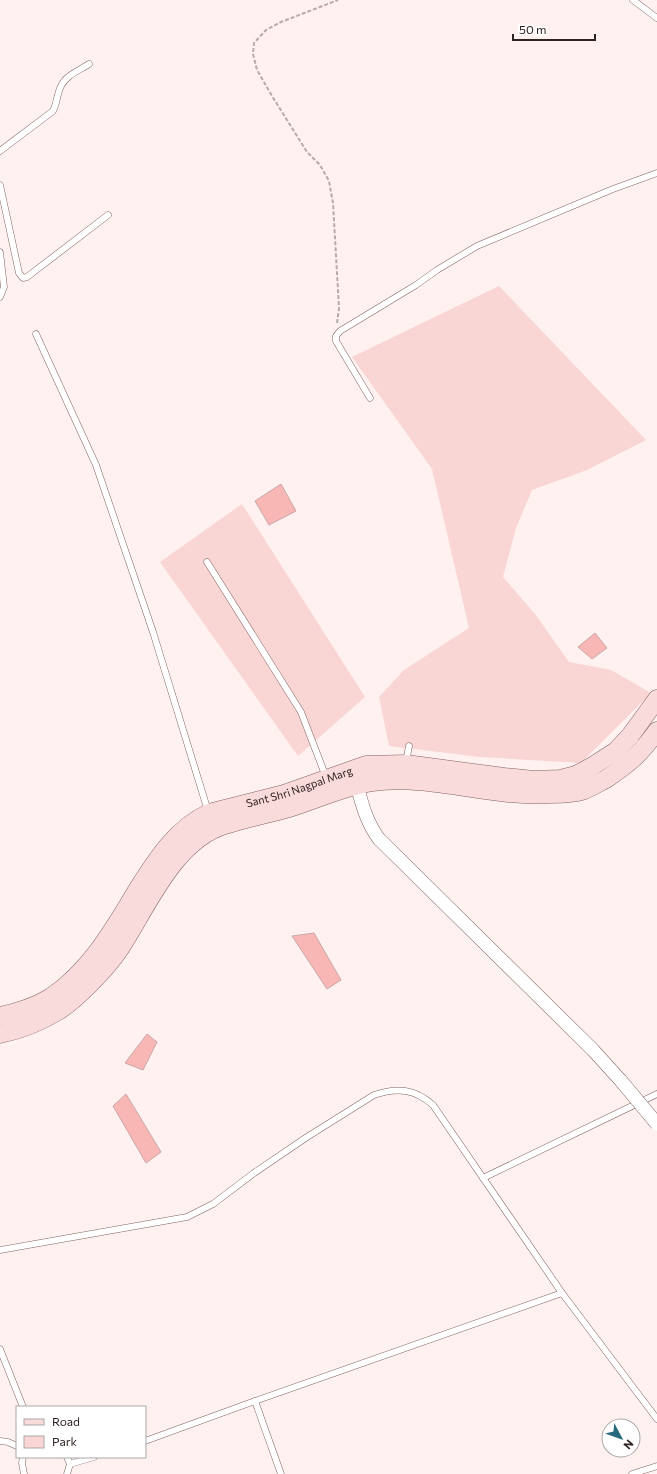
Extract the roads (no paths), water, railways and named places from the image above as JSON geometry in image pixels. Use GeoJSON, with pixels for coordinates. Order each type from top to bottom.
{"type":"FeatureCollection","features":[{"type":"Feature","properties":{"kind":"street","name":"Sant Shri Nagpal Marg"},"geometry":{"type":"LineString","coordinates":[[0,1034],[33,1024],[59,1011],[80,992],[118,952],[175,861],[188,847],[204,834],[224,825],[287,808],[355,777],[366,765],[406,764],[534,780],[560,779],[571,776],[592,767],[616,750],[630,736],[657,699]]}},
{"type":"Feature","properties":{"kind":"street","name":"Sant Shri Nagpal Marg"},"geometry":{"type":"LineString","coordinates":[[0,1016],[27,1008],[50,997],[70,981],[92,958],[110,934],[152,867],[168,846],[183,829],[208,813],[284,794],[327,778],[355,777],[371,782],[408,780],[497,792],[533,795],[581,791],[596,785],[627,765],[641,752],[657,731]]}},
{"type":"Feature","properties":{"kind":"street"},"geometry":{"type":"LineString","coordinates":[[355,777],[367,820],[379,839],[588,1045],[622,1082],[657,1124]]}},
{"type":"Feature","properties":{"kind":"lane"},"geometry":{"type":"LineString","coordinates":[[632,0],[657,18]]}},
{"type":"Feature","properties":{"kind":"lane"},"geometry":{"type":"LineString","coordinates":[[0,151],[53,111],[57,103],[62,84],[69,76],[89,64]]}},
{"type":"Feature","properties":{"kind":"lane"},"geometry":{"type":"LineString","coordinates":[[370,398],[336,341],[336,336],[340,331],[477,246],[613,189],[657,173]]}},
{"type":"Feature","properties":{"kind":"lane"},"geometry":{"type":"LineString","coordinates":[[0,185],[19,273],[23,278],[27,278],[108,215]]}},
{"type":"Feature","properties":{"kind":"lane"},"geometry":{"type":"LineString","coordinates":[[0,252],[4,287],[0,297]]}},
{"type":"Feature","properties":{"kind":"lane"},"geometry":{"type":"LineString","coordinates":[[36,334],[96,465],[154,632],[208,813]]}},
{"type":"Feature","properties":{"kind":"lane"},"geometry":{"type":"LineString","coordinates":[[207,562],[301,712],[327,778]]}},
{"type":"Feature","properties":{"kind":"lane"},"geometry":{"type":"LineString","coordinates":[[406,764],[408,746]]}},
{"type":"Feature","properties":{"kind":"lane"},"geometry":{"type":"LineString","coordinates":[[0,1250],[187,1217],[213,1204],[254,1173],[307,1137],[374,1095],[396,1090],[415,1093],[425,1098],[433,1105],[562,1293],[656,1416]]}},
{"type":"Feature","properties":{"kind":"lane"},"geometry":{"type":"LineString","coordinates":[[483,1178],[657,1094]]}},
{"type":"Feature","properties":{"kind":"lane"},"geometry":{"type":"LineString","coordinates":[[146,1441],[562,1293]]}},
{"type":"Feature","properties":{"kind":"lane"},"geometry":{"type":"LineString","coordinates":[[0,1349],[23,1406]]}},
{"type":"Feature","properties":{"kind":"lane"},"geometry":{"type":"LineString","coordinates":[[255,1401],[281,1474]]}},
{"type":"Feature","properties":{"kind":"lane"},"geometry":{"type":"LineString","coordinates":[[0,1441],[8,1442],[16,1446]]}},
{"type":"Feature","properties":{"kind":"lane"},"geometry":{"type":"LineString","coordinates":[[23,1458],[24,1474]]}},
{"type":"Feature","properties":{"kind":"lane"},"geometry":{"type":"LineString","coordinates":[[67,1458],[70,1464],[67,1474]]}},
{"type":"Feature","properties":{"kind":"lane"},"geometry":{"type":"LineString","coordinates":[[70,1464],[91,1458]]}},
{"type":"Feature","properties":{"kind":"lane"},"geometry":{"type":"LineString","coordinates":[[632,1474],[657,1466]]}}]}
